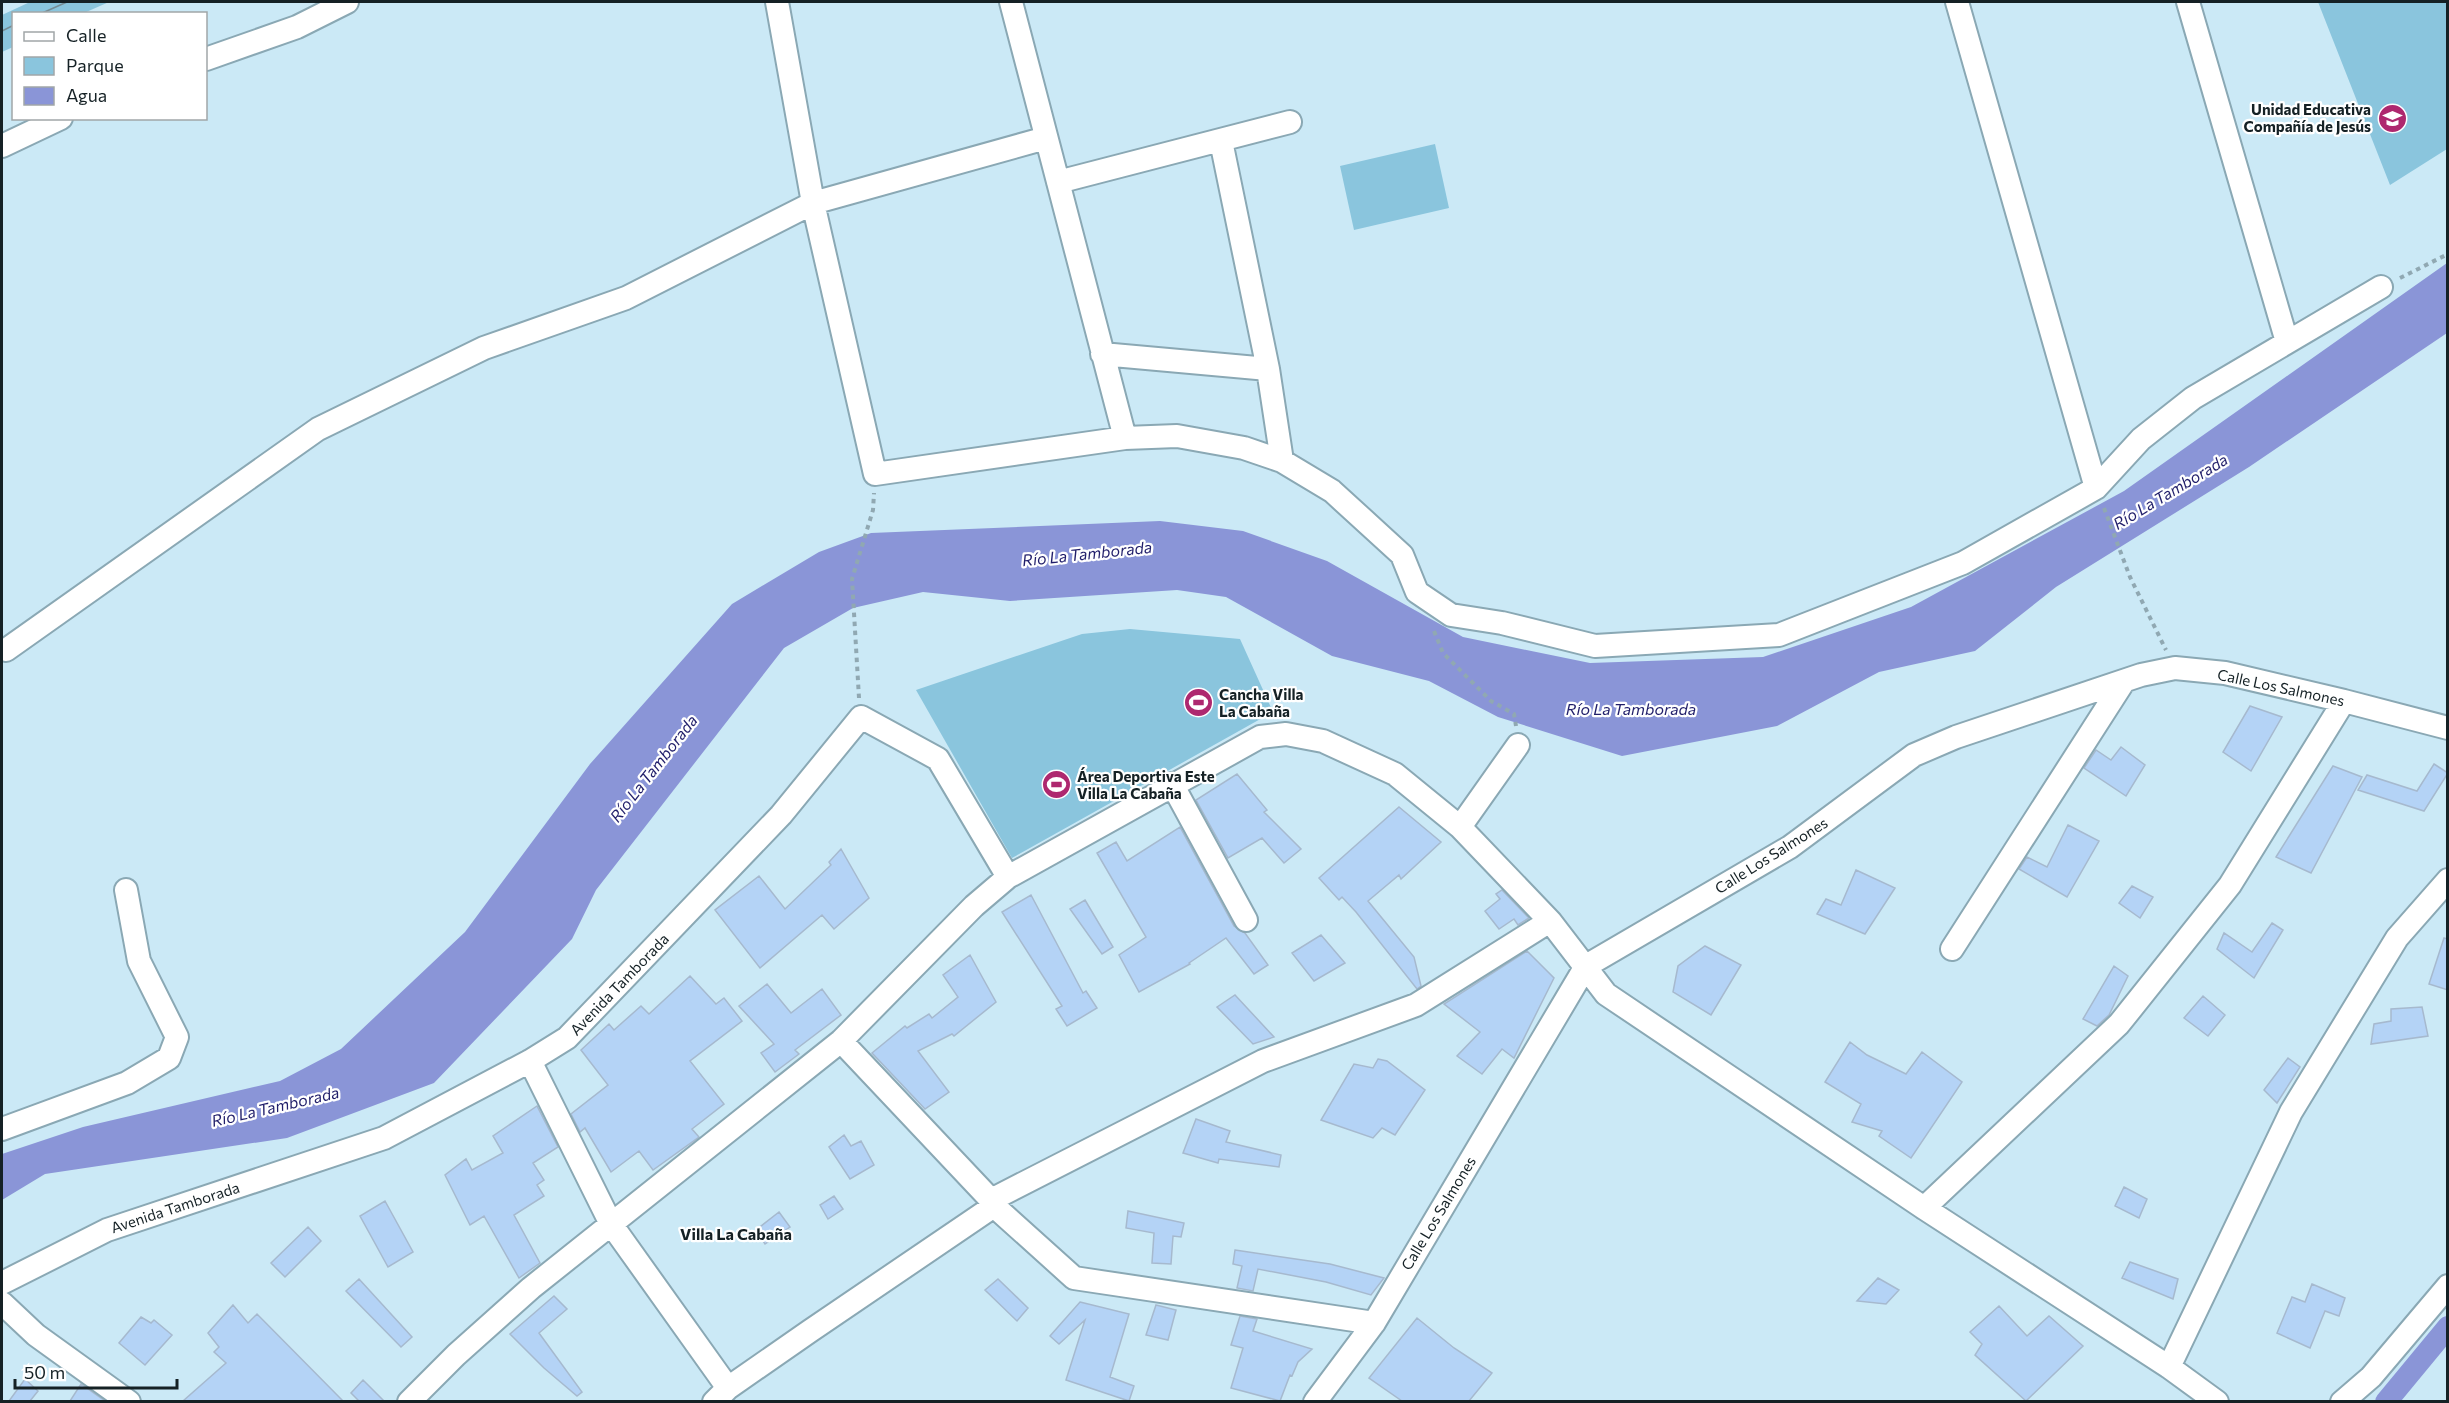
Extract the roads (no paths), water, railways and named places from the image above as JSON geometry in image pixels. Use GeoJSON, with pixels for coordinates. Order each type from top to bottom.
{"type":"FeatureCollection","features":[{"type":"Feature","properties":{"kind":"street"},"geometry":{"type":"LineString","coordinates":[[207,59],[297,27],[347,2]]}},
{"type":"Feature","properties":{"kind":"street"},"geometry":{"type":"LineString","coordinates":[[777,2],[813,203],[875,474],[1125,438],[1177,436],[1244,448],[1282,461],[1332,491],[1402,555],[1417,592],[1451,615],[1502,623],[1595,646],[1779,635],[1963,563],[2096,488],[2141,439],[2193,398],[2381,287]]}},
{"type":"Feature","properties":{"kind":"street"},"geometry":{"type":"LineString","coordinates":[[1011,2],[1125,438]]}},
{"type":"Feature","properties":{"kind":"street"},"geometry":{"type":"LineString","coordinates":[[1957,2],[2096,488]]}},
{"type":"Feature","properties":{"kind":"street"},"geometry":{"type":"LineString","coordinates":[[2188,2],[2288,342]]}},
{"type":"Feature","properties":{"kind":"street"},"geometry":{"type":"LineString","coordinates":[[2,146],[57,120]]}},
{"type":"Feature","properties":{"kind":"street"},"geometry":{"type":"LineString","coordinates":[[1058,182],[1290,122]]}},
{"type":"Feature","properties":{"kind":"street"},"geometry":{"type":"LineString","coordinates":[[6,650],[318,429],[484,348],[626,298],[813,203],[1046,138]]}},
{"type":"Feature","properties":{"kind":"street"},"geometry":{"type":"LineString","coordinates":[[1221,141],[1268,369],[1282,461]]}},
{"type":"Feature","properties":{"kind":"street"},"geometry":{"type":"LineString","coordinates":[[1102,354],[1268,369]]}},
{"type":"Feature","properties":{"kind":"street","name":"Calle Los Salmones"},"geometry":{"type":"LineString","coordinates":[[1315,1401],[1374,1323],[1586,966],[1790,847],[1914,755],[1956,737],[2124,681],[2175,668],[2225,673],[2448,728]]}},
{"type":"Feature","properties":{"kind":"street"},"geometry":{"type":"LineString","coordinates":[[1952,949],[2124,681]]}},
{"type":"Feature","properties":{"kind":"street"},"geometry":{"type":"LineString","coordinates":[[1924,1208],[2120,1024],[2230,885],[2344,701]]}},
{"type":"Feature","properties":{"kind":"street","name":"Avenida Tamborada"},"geometry":{"type":"LineString","coordinates":[[2,1283],[107,1230],[384,1138],[530,1061],[567,1038],[781,815],[861,717],[938,759],[1008,877]]}},
{"type":"Feature","properties":{"kind":"street"},"geometry":{"type":"LineString","coordinates":[[408,1401],[531,1288],[841,1041],[974,906],[1008,877],[1260,737],[1286,734],[1323,741],[1395,774],[1460,827],[1550,921],[1606,994],[1924,1208],[2169,1367],[2217,1401]]}},
{"type":"Feature","properties":{"kind":"street"},"geometry":{"type":"LineString","coordinates":[[1460,827],[1518,745]]}},
{"type":"Feature","properties":{"kind":"street"},"geometry":{"type":"LineString","coordinates":[[1172,784],[1246,920]]}},
{"type":"Feature","properties":{"kind":"street"},"geometry":{"type":"LineString","coordinates":[[2169,1367],[2291,1112],[2397,938],[2448,880]]}},
{"type":"Feature","properties":{"kind":"street"},"geometry":{"type":"LineString","coordinates":[[2,1129],[127,1083],[169,1058],[177,1037],[139,961],[126,890]]}},
{"type":"Feature","properties":{"kind":"street"},"geometry":{"type":"LineString","coordinates":[[530,1061],[611,1224],[721,1395],[992,1203],[1263,1061],[1416,1005],[1550,921]]}},
{"type":"Feature","properties":{"kind":"street"},"geometry":{"type":"LineString","coordinates":[[841,1041],[992,1203],[1074,1278],[1374,1323]]}},
{"type":"Feature","properties":{"kind":"street"},"geometry":{"type":"LineString","coordinates":[[2342,1401],[2371,1377],[2448,1286]]}},
{"type":"Feature","properties":{"kind":"street"},"geometry":{"type":"LineString","coordinates":[[2,1303],[36,1335],[129,1401]]}},
{"type":"Feature","properties":{"kind":"water","name":"Río La Tamborada"},"geometry":{"type":"Polygon","coordinates":[[[2447,263],[2447,333],[2249,467],[2056,587],[1975,651],[1879,672],[1777,726],[1622,756],[1498,717],[1429,681],[1332,656],[1226,597],[1177,590],[1010,601],[923,592],[853,608],[784,648],[596,890],[572,939],[434,1083],[287,1138],[45,1174],[2,1200],[2,1154],[83,1127],[280,1081],[341,1049],[465,932],[590,764],[732,604],[819,552],[871,533],[1160,521],[1243,531],[1327,561],[1463,637],[1590,663],[1763,657],[1911,607],[2124,491],[2447,263]]]}},
{"type":"Feature","properties":{"kind":"waterway"},"geometry":{"type":"LineString","coordinates":[[2386,1402],[2448,1327]]}},
{"type":"Feature","properties":{"kind":"tram line"},"geometry":{"type":"LineString","coordinates":[[44,12],[67,2]]}},
{"type":"Feature","properties":{"kind":"tram line"},"geometry":{"type":"LineString","coordinates":[[2,31],[12,26]]}},
{"type":"Feature","properties":{"kind":"place","name":"Unidad Educativa Compañía de Jesús"},"geometry":{"type":"Point","coordinates":[2392,118]}},
{"type":"Feature","properties":{"kind":"place","name":"Cancha Villa La Cabaña"},"geometry":{"type":"Point","coordinates":[1198,703]}},
{"type":"Feature","properties":{"kind":"place","name":"Área Deportiva Este Villa La Cabaña"},"geometry":{"type":"Point","coordinates":[1056,785]}},
{"type":"Feature","properties":{"kind":"district","name":"Villa La Cabaña"},"geometry":{"type":"Point","coordinates":[736,1233]}}]}
